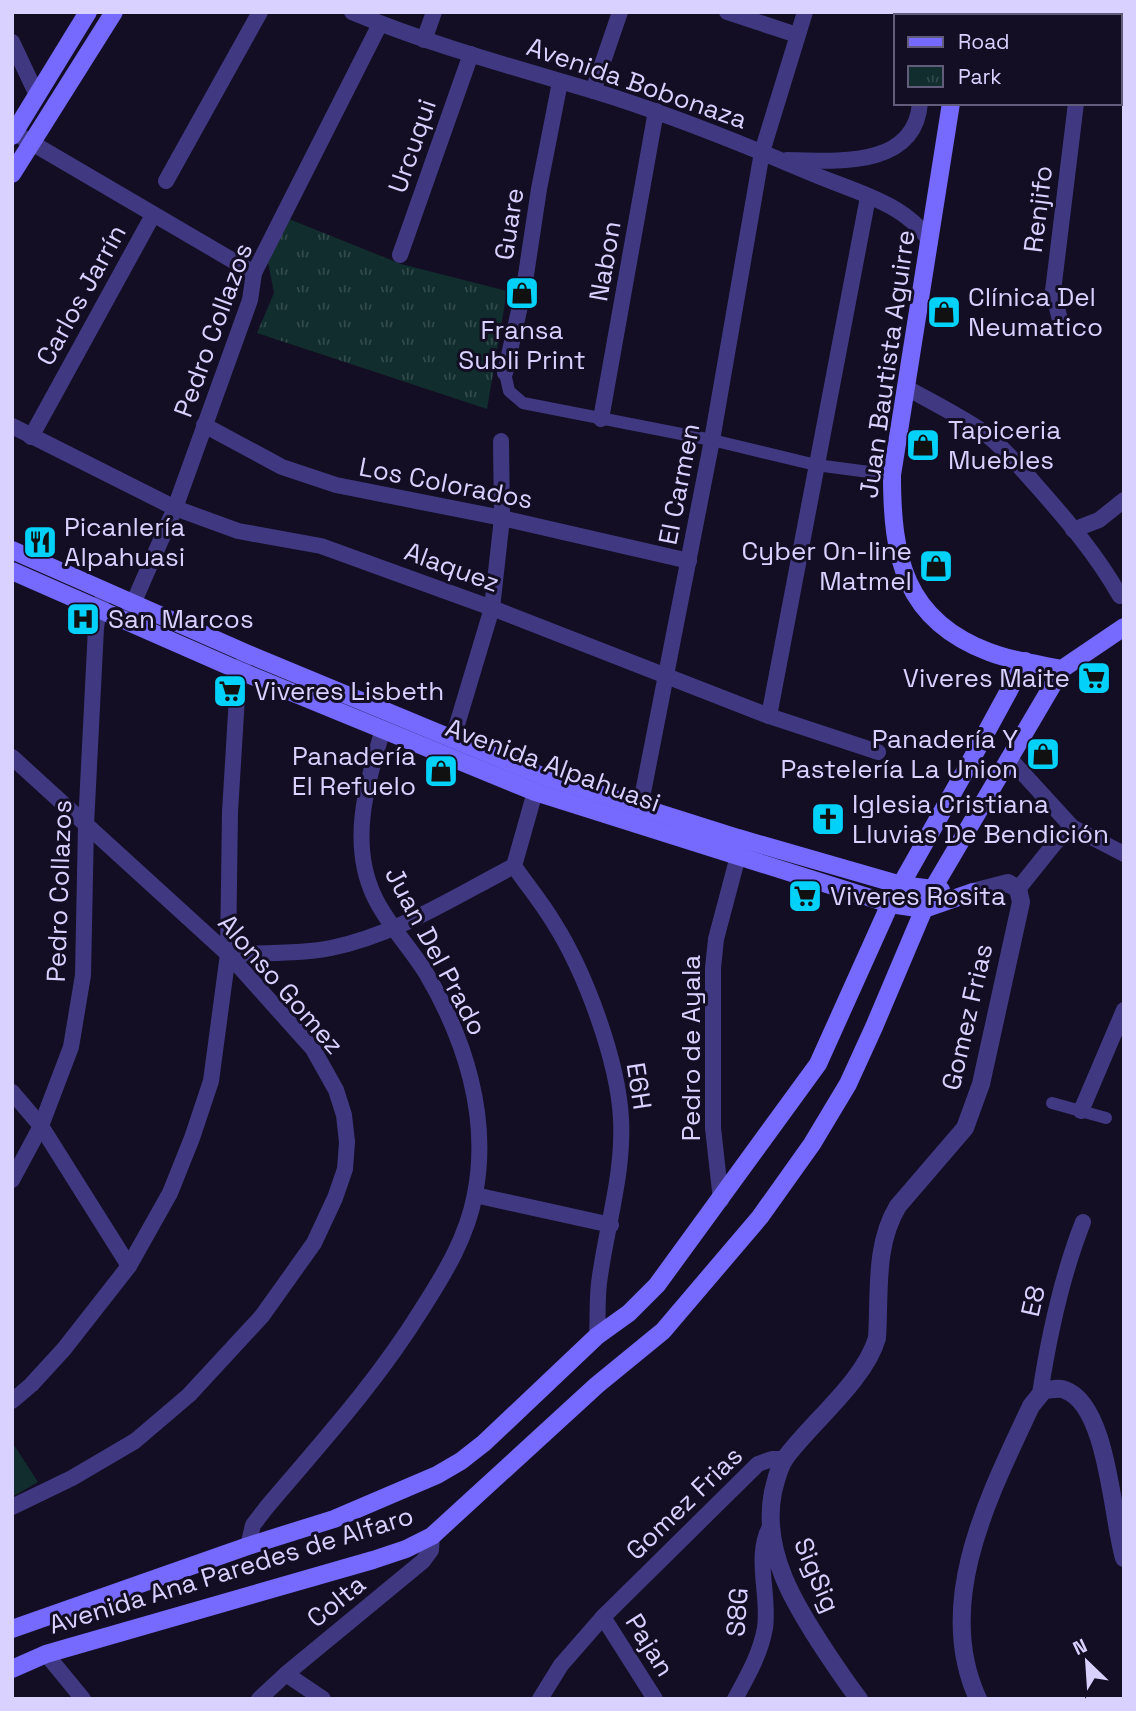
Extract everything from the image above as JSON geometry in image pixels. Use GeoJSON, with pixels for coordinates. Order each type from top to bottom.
{"type":"FeatureCollection","features":[{"type":"Feature","properties":{"kind":"main road"},"geometry":{"type":"LineString","coordinates":[[13,134],[88,12]]}},
{"type":"Feature","properties":{"kind":"main road"},"geometry":{"type":"LineString","coordinates":[[12,174],[114,12]]}},
{"type":"Feature","properties":{"kind":"main road","name":"Juan Bautista Aguirre"},"geometry":{"type":"LineString","coordinates":[[951,105],[892,475],[892,517],[897,550],[906,578],[920,602],[933,619],[962,640],[992,653],[1062,669]]}},
{"type":"Feature","properties":{"kind":"main road","name":"Avenida Alpahuasi"},"geometry":{"type":"LineString","coordinates":[[12,550],[102,600],[125,621],[535,792],[890,904],[924,909],[973,892]]}},
{"type":"Feature","properties":{"kind":"main road","name":"Avenida Alpahuasi"},"geometry":{"type":"LineString","coordinates":[[12,571],[102,600],[133,604],[542,776],[738,838],[901,885],[973,892]]}},
{"type":"Feature","properties":{"kind":"main road"},"geometry":{"type":"LineString","coordinates":[[1062,669],[1124,627]]}},
{"type":"Feature","properties":{"kind":"main road","name":"Avenida Ana Paredes de Alfaro"},"geometry":{"type":"LineString","coordinates":[[12,1629],[248,1546],[334,1519],[437,1475],[484,1443],[597,1336],[629,1313],[657,1285],[818,1064],[890,904],[1025,661]]}},
{"type":"Feature","properties":{"kind":"main road","name":"Avenida Ana Paredes de Alfaro"},"geometry":{"type":"LineString","coordinates":[[12,1669],[46,1654],[373,1560],[406,1549],[432,1536],[597,1385],[663,1331],[760,1217],[812,1144],[848,1084],[932,890],[1062,669]]}},
{"type":"Feature","properties":{"kind":"street"},"geometry":{"type":"LineString","coordinates":[[166,181],[260,12]]}},
{"type":"Feature","properties":{"kind":"street","name":"Avenida Bobonaza"},"geometry":{"type":"LineString","coordinates":[[352,12],[424,40],[656,111],[762,152],[902,213],[923,230],[930,242]]}},
{"type":"Feature","properties":{"kind":"street"},"geometry":{"type":"LineString","coordinates":[[424,40],[434,12]]}},
{"type":"Feature","properties":{"kind":"street"},"geometry":{"type":"LineString","coordinates":[[593,91],[620,12]]}},
{"type":"Feature","properties":{"kind":"street"},"geometry":{"type":"LineString","coordinates":[[727,12],[797,35]]}},
{"type":"Feature","properties":{"kind":"street","name":"El Carmen"},"geometry":{"type":"LineString","coordinates":[[637,824],[712,440],[762,152],[804,12]]}},
{"type":"Feature","properties":{"kind":"street","name":"Pedro Collazos"},"geometry":{"type":"LineString","coordinates":[[125,621],[175,508],[250,300],[254,274],[380,24]]}},
{"type":"Feature","properties":{"kind":"street"},"geometry":{"type":"LineString","coordinates":[[12,42],[37,95]]}},
{"type":"Feature","properties":{"kind":"street","name":"Urcuqui"},"geometry":{"type":"LineString","coordinates":[[400,255],[471,54]]}},
{"type":"Feature","properties":{"kind":"street","name":"Guare"},"geometry":{"type":"LineString","coordinates":[[505,373],[524,288],[539,188],[560,82]]}},
{"type":"Feature","properties":{"kind":"street"},"geometry":{"type":"LineString","coordinates":[[779,159],[843,161],[886,152],[900,143],[911,131],[919,114],[920,105]]}},
{"type":"Feature","properties":{"kind":"street","name":"Renjifo"},"geometry":{"type":"LineString","coordinates":[[1060,320],[1053,291],[1076,105]]}},
{"type":"Feature","properties":{"kind":"street","name":"Nabon"},"geometry":{"type":"LineString","coordinates":[[601,419],[656,111]]}},
{"type":"Feature","properties":{"kind":"street"},"geometry":{"type":"LineString","coordinates":[[13,134],[254,274]]}},
{"type":"Feature","properties":{"kind":"street","name":"Juan Bautista Aguirre"},"geometry":{"type":"LineString","coordinates":[[769,716],[868,197]]}},
{"type":"Feature","properties":{"kind":"street"},"geometry":{"type":"LineString","coordinates":[[902,213],[937,202]]}},
{"type":"Feature","properties":{"kind":"street","name":"Carlos Jarrín"},"geometry":{"type":"LineString","coordinates":[[31,436],[153,215]]}},
{"type":"Feature","properties":{"kind":"street"},"geometry":{"type":"LineString","coordinates":[[505,373],[509,391],[523,403],[712,440],[816,465],[892,475]]}},
{"type":"Feature","properties":{"kind":"street"},"geometry":{"type":"LineString","coordinates":[[907,388],[984,433],[1024,471],[1073,530],[1120,596]]}},
{"type":"Feature","properties":{"kind":"street","name":"Los Colorados"},"geometry":{"type":"LineString","coordinates":[[204,425],[282,467],[307,477],[689,561]]}},
{"type":"Feature","properties":{"kind":"street","name":"Alaquez"},"geometry":{"type":"LineString","coordinates":[[12,426],[175,508],[238,531],[321,546],[492,608],[769,716],[878,752]]}},
{"type":"Feature","properties":{"kind":"street"},"geometry":{"type":"LineString","coordinates":[[453,738],[492,608],[502,518],[501,441]]}},
{"type":"Feature","properties":{"kind":"street"},"geometry":{"type":"LineString","coordinates":[[1073,530],[1099,520],[1124,500]]}},
{"type":"Feature","properties":{"kind":"street","name":"Pedro Collazos"},"geometry":{"type":"LineString","coordinates":[[12,1180],[41,1126],[71,1047],[83,975],[86,825],[96,628],[102,600]]}},
{"type":"Feature","properties":{"kind":"street"},"geometry":{"type":"LineString","coordinates":[[12,1401],[31,1385],[64,1349],[129,1266],[170,1193],[211,1081],[229,954],[229,812],[240,671],[248,654]]}},
{"type":"Feature","properties":{"kind":"street","name":"Juan Del Prado"},"geometry":{"type":"LineString","coordinates":[[248,1546],[253,1525],[265,1508],[360,1399],[404,1339],[444,1274],[463,1234],[475,1195],[478,1137],[472,1077],[451,1020],[426,973],[375,899],[363,863],[360,841],[370,776],[383,729]]}},
{"type":"Feature","properties":{"kind":"street","name":"Alonso Gomez"},"geometry":{"type":"LineString","coordinates":[[12,757],[229,954],[313,1049],[336,1090],[344,1115],[348,1142],[345,1169],[314,1243],[262,1316],[189,1395],[135,1441],[72,1478],[12,1507]]}},
{"type":"Feature","properties":{"kind":"street"},"geometry":{"type":"LineString","coordinates":[[1009,758],[1072,827],[1124,854]]}},
{"type":"Feature","properties":{"kind":"street"},"geometry":{"type":"LineString","coordinates":[[229,954],[330,949],[395,927],[514,866],[535,792]]}},
{"type":"Feature","properties":{"kind":"street"},"geometry":{"type":"LineString","coordinates":[[1018,889],[1055,843],[1072,827]]}},
{"type":"Feature","properties":{"kind":"street","name":"Pedro de Ayala"},"geometry":{"type":"LineString","coordinates":[[721,1200],[713,1128],[713,968],[716,939],[738,856]]}},
{"type":"Feature","properties":{"kind":"street","name":"E6H"},"geometry":{"type":"LineString","coordinates":[[514,866],[555,924],[589,992],[609,1055],[621,1119],[611,1226],[599,1284],[597,1336]]}},
{"type":"Feature","properties":{"kind":"street","name":"Avenida Alpahuasi"},"geometry":{"type":"LineString","coordinates":[[973,892],[1008,883],[1018,889]]}},
{"type":"Feature","properties":{"kind":"street","name":"Gomez Frias"},"geometry":{"type":"LineString","coordinates":[[540,1699],[561,1665],[603,1617],[758,1464],[772,1459],[784,1459],[863,1368],[877,1338],[881,1247],[886,1226],[898,1206],[965,1128],[981,1084],[1021,902],[1018,889]]}},
{"type":"Feature","properties":{"kind":"street"},"geometry":{"type":"LineString","coordinates":[[1081,1111],[1124,1010]]}},
{"type":"Feature","properties":{"kind":"street"},"geometry":{"type":"LineString","coordinates":[[12,1092],[41,1126],[129,1266]]}},
{"type":"Feature","properties":{"kind":"street"},"geometry":{"type":"LineString","coordinates":[[1052,1103],[1106,1118]]}},
{"type":"Feature","properties":{"kind":"street"},"geometry":{"type":"LineString","coordinates":[[475,1195],[611,1226]]}},
{"type":"Feature","properties":{"kind":"street","name":"E8"},"geometry":{"type":"LineString","coordinates":[[1042,1392],[1056,1307],[1068,1261],[1085,1224]]}},
{"type":"Feature","properties":{"kind":"street"},"geometry":{"type":"LineString","coordinates":[[978,1699],[966,1668],[961,1634],[962,1604],[968,1571],[980,1521],[1031,1406],[1042,1392],[1067,1390],[1080,1399],[1091,1416],[1103,1452],[1124,1558]]}},
{"type":"Feature","properties":{"kind":"street","name":"SigSig"},"geometry":{"type":"LineString","coordinates":[[784,1459],[776,1480],[770,1512],[777,1557],[800,1614],[859,1699]]}},
{"type":"Feature","properties":{"kind":"street","name":"S8G"},"geometry":{"type":"LineString","coordinates":[[735,1699],[757,1661],[765,1625],[763,1548],[765,1535],[771,1525]]}},
{"type":"Feature","properties":{"kind":"street","name":"Colta"},"geometry":{"type":"LineString","coordinates":[[259,1699],[424,1561],[431,1550],[432,1536]]}},
{"type":"Feature","properties":{"kind":"street","name":"Pajan"},"geometry":{"type":"LineString","coordinates":[[603,1617],[655,1699]]}},
{"type":"Feature","properties":{"kind":"street"},"geometry":{"type":"LineString","coordinates":[[46,1654],[83,1699]]}},
{"type":"Feature","properties":{"kind":"street"},"geometry":{"type":"LineString","coordinates":[[286,1674],[323,1699]]}},
{"type":"Feature","properties":{"kind":"green space"},"geometry":{"type":"Polygon","coordinates":[[[289,219],[401,264],[507,291],[487,409],[257,333],[274,293],[268,262],[289,219]]]}},
{"type":"Feature","properties":{"kind":"green space"},"geometry":{"type":"Polygon","coordinates":[[[12,1442],[38,1482],[12,1497],[12,1442]]]}},
{"type":"Feature","properties":{"kind":"place","name":"Fransa Subli Print"},"geometry":{"type":"Point","coordinates":[522,293]}},
{"type":"Feature","properties":{"kind":"place","name":"Clínica Del Neumatico"},"geometry":{"type":"Point","coordinates":[944,312]}},
{"type":"Feature","properties":{"kind":"place","name":"Tapiceria Muebles"},"geometry":{"type":"Point","coordinates":[923,445]}},
{"type":"Feature","properties":{"kind":"place","name":"Picanlería Alpahuasi"},"geometry":{"type":"Point","coordinates":[40,542]}},
{"type":"Feature","properties":{"kind":"place","name":"Cyber On-line Matmel"},"geometry":{"type":"Point","coordinates":[936,566]}},
{"type":"Feature","properties":{"kind":"place","name":"San Marcos"},"geometry":{"type":"Point","coordinates":[83,619]}},
{"type":"Feature","properties":{"kind":"place","name":"Viveres Maite"},"geometry":{"type":"Point","coordinates":[1094,678]}},
{"type":"Feature","properties":{"kind":"place","name":"Viveres Lisbeth"},"geometry":{"type":"Point","coordinates":[230,691]}},
{"type":"Feature","properties":{"kind":"place","name":"Panadería Y Pastelería La Union"},"geometry":{"type":"Point","coordinates":[1043,754]}},
{"type":"Feature","properties":{"kind":"place","name":"Panadería El Refuelo"},"geometry":{"type":"Point","coordinates":[441,771]}},
{"type":"Feature","properties":{"kind":"place","name":"Iglesia Cristiana Lluvias De Bendición"},"geometry":{"type":"Point","coordinates":[828,819]}},
{"type":"Feature","properties":{"kind":"place","name":"Viveres Rosita"},"geometry":{"type":"Point","coordinates":[805,896]}}]}
